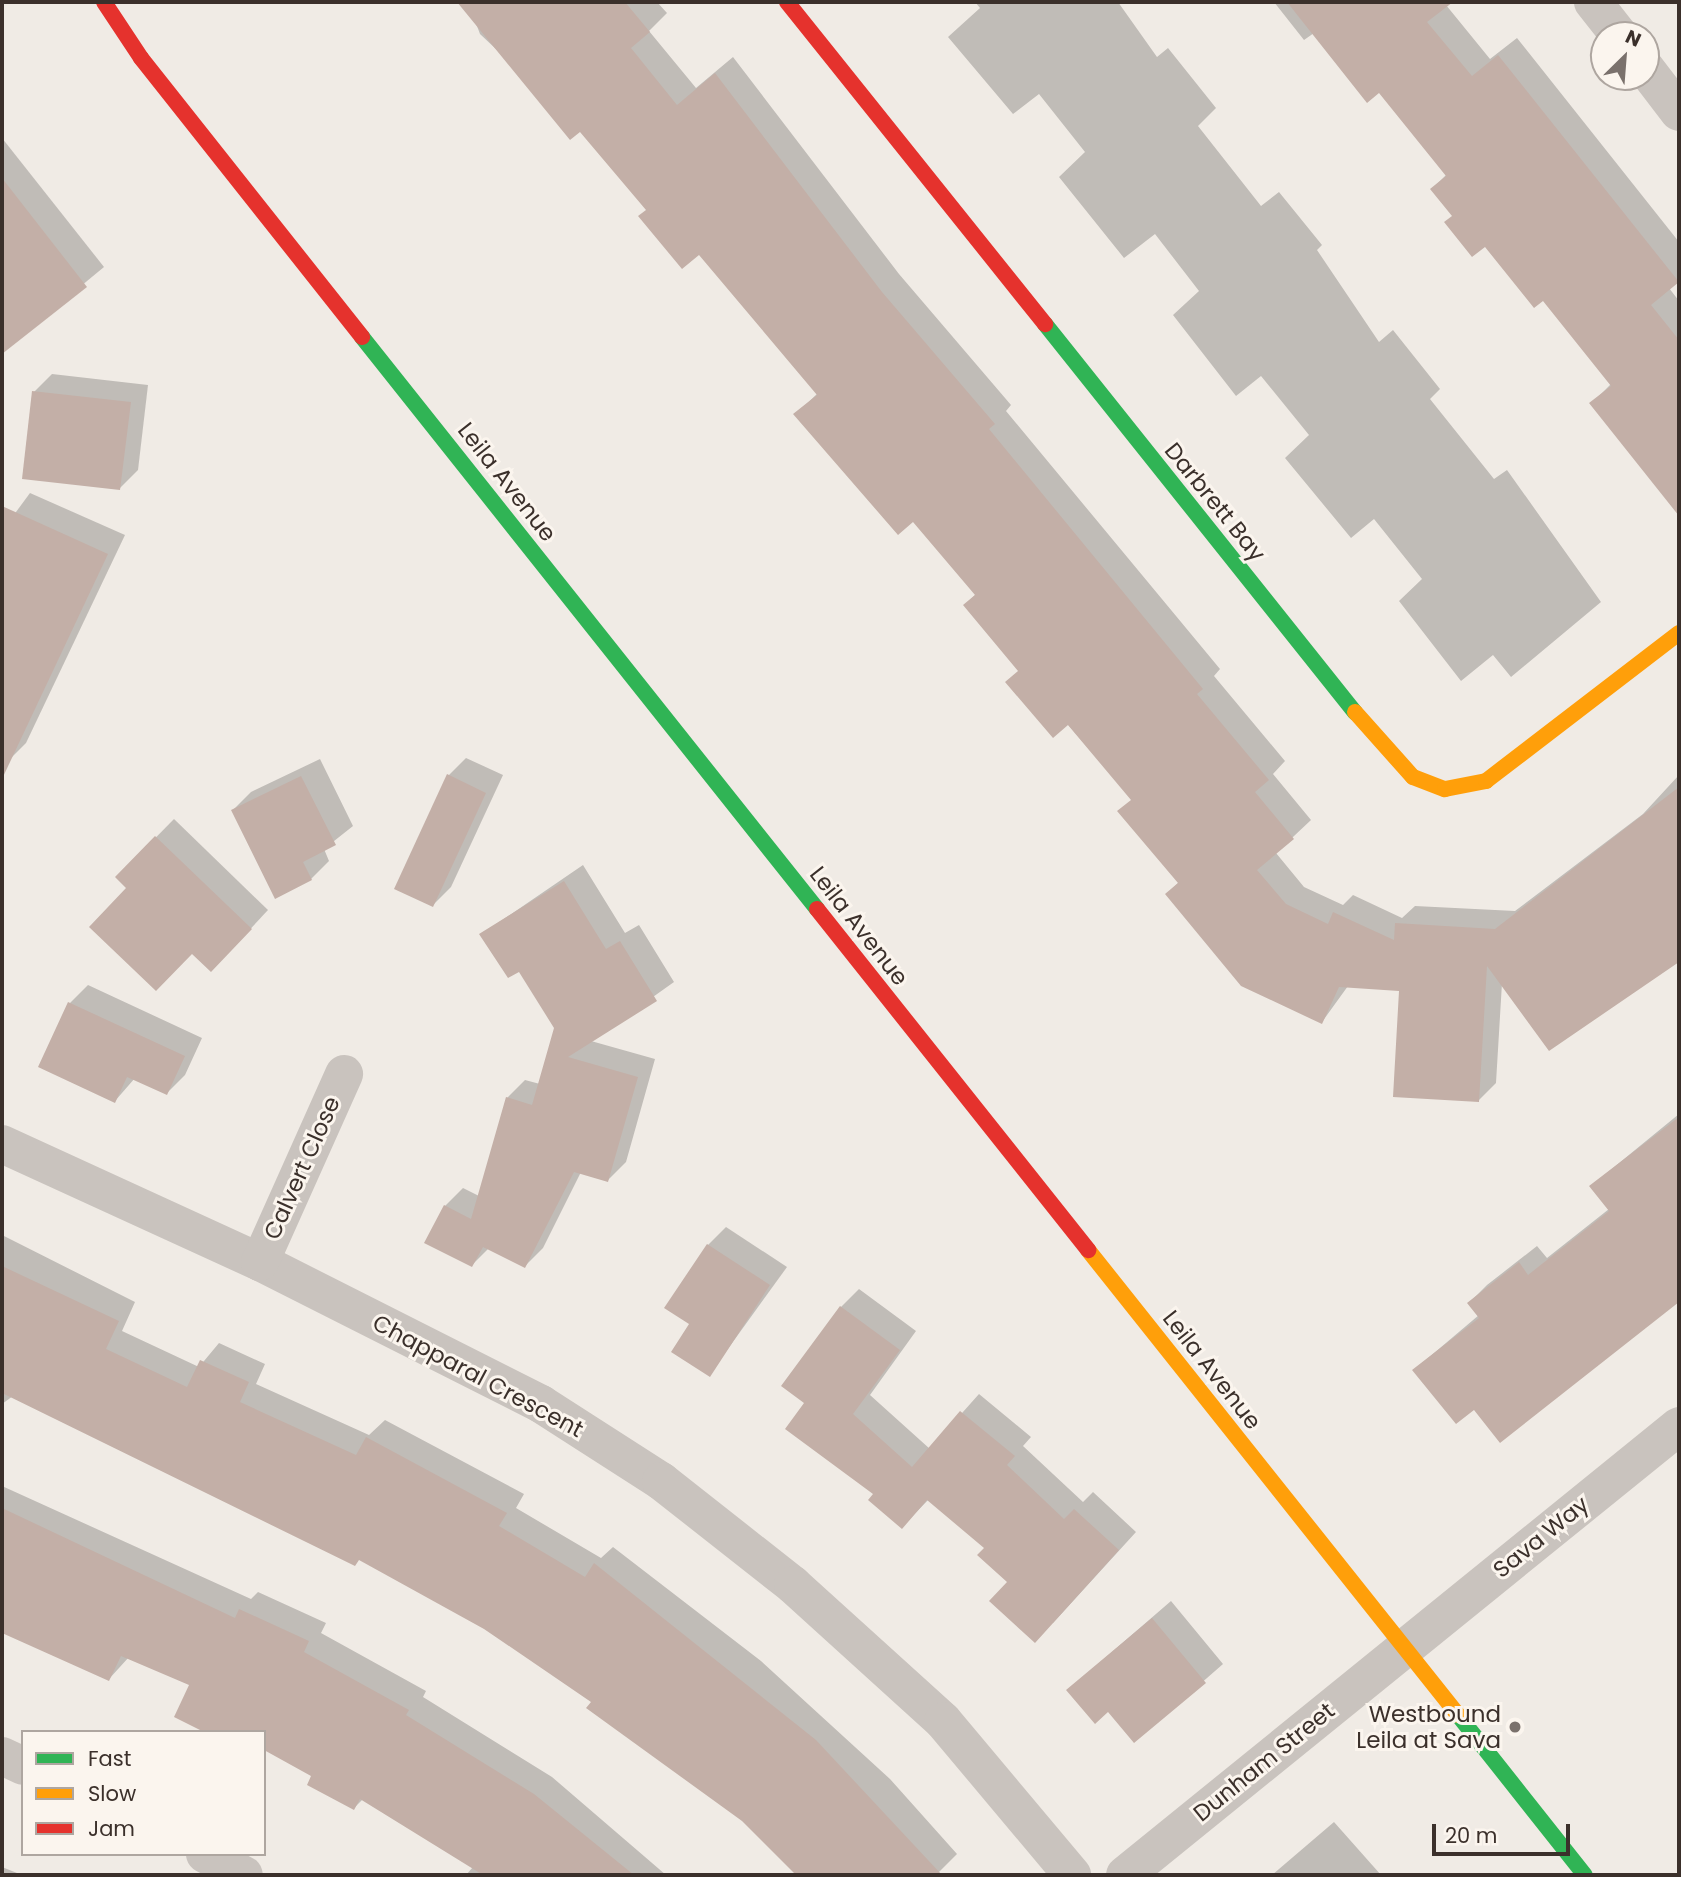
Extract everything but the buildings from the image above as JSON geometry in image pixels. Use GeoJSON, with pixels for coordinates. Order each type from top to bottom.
{"type":"FeatureCollection","features":[{"type":"Feature","properties":{"kind":"street","name":"Leila Avenue"},"geometry":{"type":"LineString","coordinates":[[104,2],[141,58],[1585,1875]]}},
{"type":"Feature","properties":{"kind":"street","name":"Darbrett Bay"},"geometry":{"type":"LineString","coordinates":[[787,2],[1364,724],[1413,777],[1446,789],[1486,781],[1679,633]]}},
{"type":"Feature","properties":{"kind":"street"},"geometry":{"type":"LineString","coordinates":[[1593,2],[1608,21]]}},
{"type":"Feature","properties":{"kind":"street"},"geometry":{"type":"LineString","coordinates":[[1660,87],[1679,112]]}},
{"type":"Feature","properties":{"kind":"street","name":"Calvert Close"},"geometry":{"type":"LineString","coordinates":[[260,1262],[344,1074]]}},
{"type":"Feature","properties":{"kind":"street","name":"Chapparal Crescent"},"geometry":{"type":"LineString","coordinates":[[2,1144],[260,1262],[541,1404],[661,1481],[793,1586],[943,1721],[1072,1875]]}},
{"type":"Feature","properties":{"kind":"street","name":"Sava Way"},"geometry":{"type":"LineString","coordinates":[[1404,1648],[1679,1426]]}},
{"type":"Feature","properties":{"kind":"street","name":"Dunham Street"},"geometry":{"type":"LineString","coordinates":[[1125,1875],[1404,1648]]}},
{"type":"Feature","properties":{"kind":"street"},"geometry":{"type":"LineString","coordinates":[[2,1756],[21,1765]]}},
{"type":"Feature","properties":{"kind":"street"},"geometry":{"type":"LineString","coordinates":[[209,1856],[244,1875]]}},
{"type":"Feature","properties":{"kind":"traffic: fast"},"geometry":{"type":"LineString","coordinates":[[1045,324],[1355,712]]}},
{"type":"Feature","properties":{"kind":"traffic: fast"},"geometry":{"type":"LineString","coordinates":[[362,337],[817,909]]}},
{"type":"Feature","properties":{"kind":"traffic: fast"},"geometry":{"type":"LineString","coordinates":[[1458,1715],[1585,1875]]}},
{"type":"Feature","properties":{"kind":"traffic: slow"},"geometry":{"type":"LineString","coordinates":[[1355,712],[1413,777],[1445,789],[1486,781],[1679,633]]}},
{"type":"Feature","properties":{"kind":"traffic: slow"},"geometry":{"type":"LineString","coordinates":[[1088,1250],[1458,1715]]}},
{"type":"Feature","properties":{"kind":"traffic: jam"},"geometry":{"type":"LineString","coordinates":[[104,2],[141,58],[362,337]]}},
{"type":"Feature","properties":{"kind":"traffic: jam"},"geometry":{"type":"LineString","coordinates":[[787,2],[1045,324]]}},
{"type":"Feature","properties":{"kind":"traffic: jam"},"geometry":{"type":"LineString","coordinates":[[817,909],[1088,1250]]}},
{"type":"Feature","properties":{"kind":"place","name":"Westbound Leila at Sava"},"geometry":{"type":"Point","coordinates":[1515,1727]}}]}
